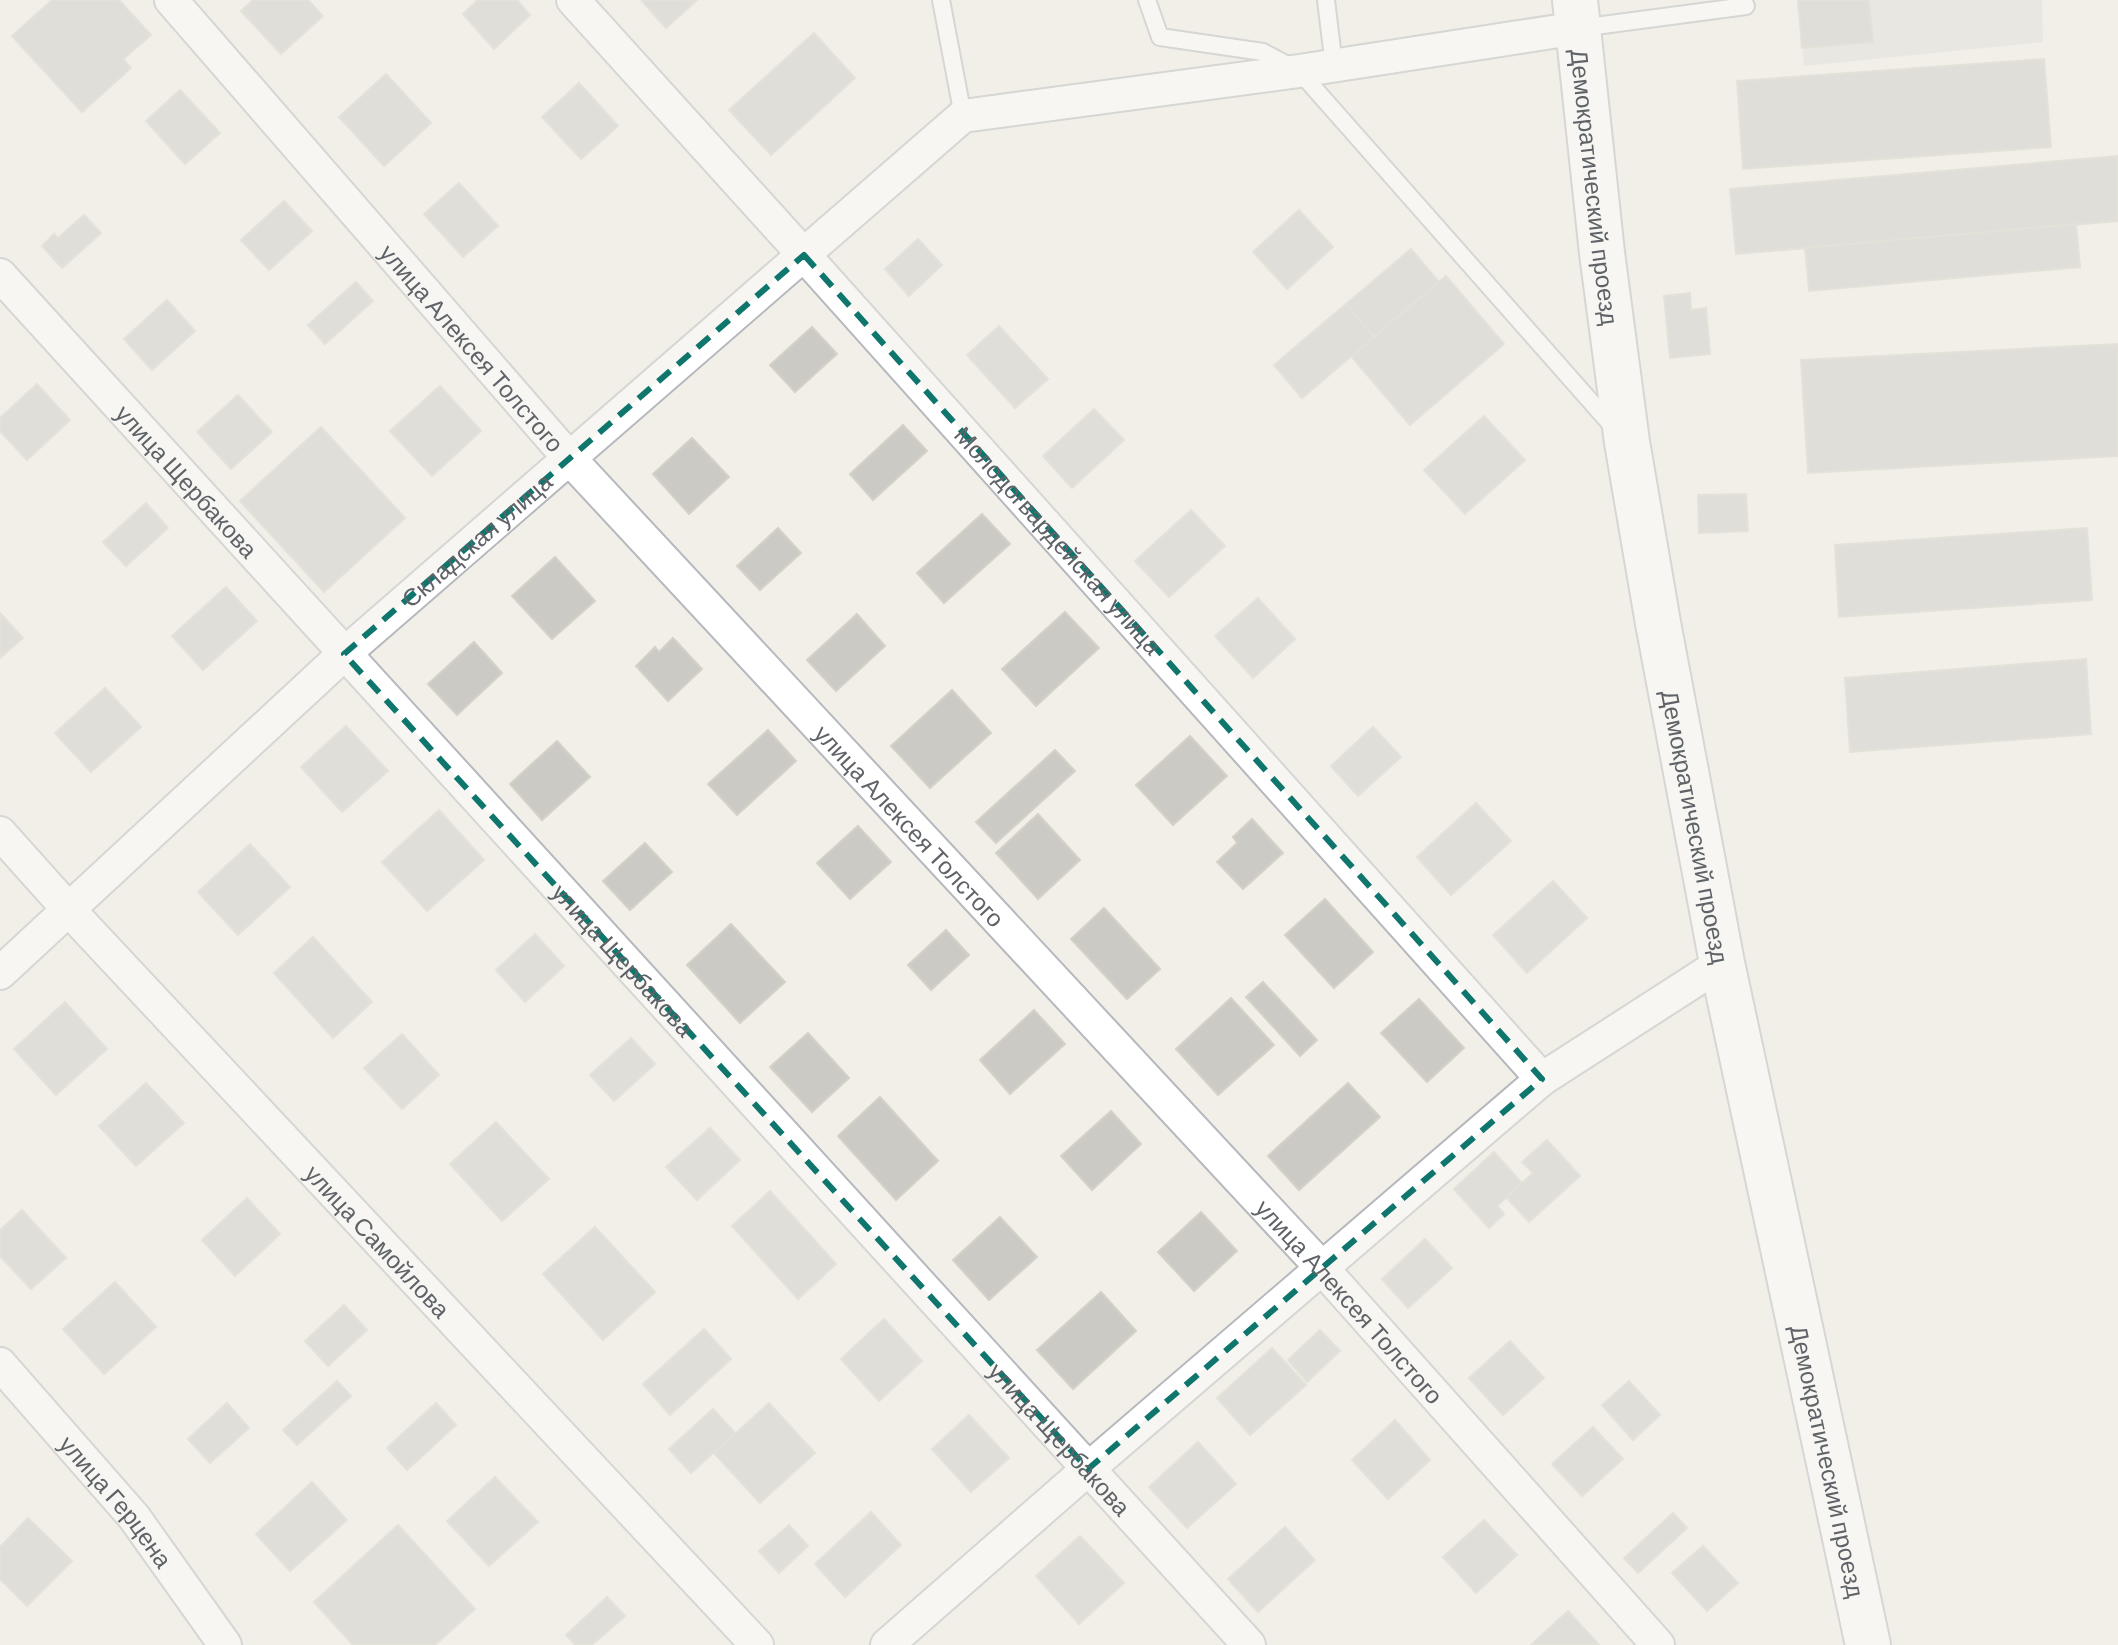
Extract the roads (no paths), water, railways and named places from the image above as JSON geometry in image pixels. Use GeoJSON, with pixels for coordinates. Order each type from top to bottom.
{"type":"FeatureCollection","features":[{"type":"Feature","properties":{"kind":"main road","name":"Демократический проезд"},"geometry":{"type":"LineString","coordinates":[[1577,14],[1602,253],[1627,442],[1658,623],[1722,963],[1868,1645]]}},
{"type":"Feature","properties":{"kind":"street","name":"улица Алексея Толстого"},"geometry":{"type":"LineString","coordinates":[[171,0],[569,458],[1322,1268],[1658,1645]]}},
{"type":"Feature","properties":{"kind":"street","name":"Молодогвардейская улица"},"geometry":{"type":"LineString","coordinates":[[573,0],[1542,1079]]}},
{"type":"Feature","properties":{"kind":"street"},"geometry":{"type":"LineString","coordinates":[[963,116],[1334,66],[1577,14]]}},
{"type":"Feature","properties":{"kind":"street","name":"Складская улица"},"geometry":{"type":"LineString","coordinates":[[0,973],[344,654],[963,116]]}},
{"type":"Feature","properties":{"kind":"street","name":"улица Щербакова"},"geometry":{"type":"LineString","coordinates":[[0,275],[1249,1645]]}},
{"type":"Feature","properties":{"kind":"street","name":"улица Самойлова"},"geometry":{"type":"LineString","coordinates":[[0,833],[757,1645]]}},
{"type":"Feature","properties":{"kind":"street"},"geometry":{"type":"LineString","coordinates":[[887,1645],[1542,1079],[1722,963]]}},
{"type":"Feature","properties":{"kind":"street","name":"улица Герцена"},"geometry":{"type":"LineString","coordinates":[[0,1364],[134,1517],[225,1645]]}},
{"type":"Feature","properties":{"kind":"lane"},"geometry":{"type":"LineString","coordinates":[[941,0],[963,116]]}},
{"type":"Feature","properties":{"kind":"lane"},"geometry":{"type":"LineString","coordinates":[[1147,0],[1160,37],[1263,52],[1299,71],[1627,442]]}},
{"type":"Feature","properties":{"kind":"lane"},"geometry":{"type":"LineString","coordinates":[[1326,0],[1334,66]]}},
{"type":"Feature","properties":{"kind":"lane"},"geometry":{"type":"LineString","coordinates":[[1577,14],[1746,6]]}}]}
